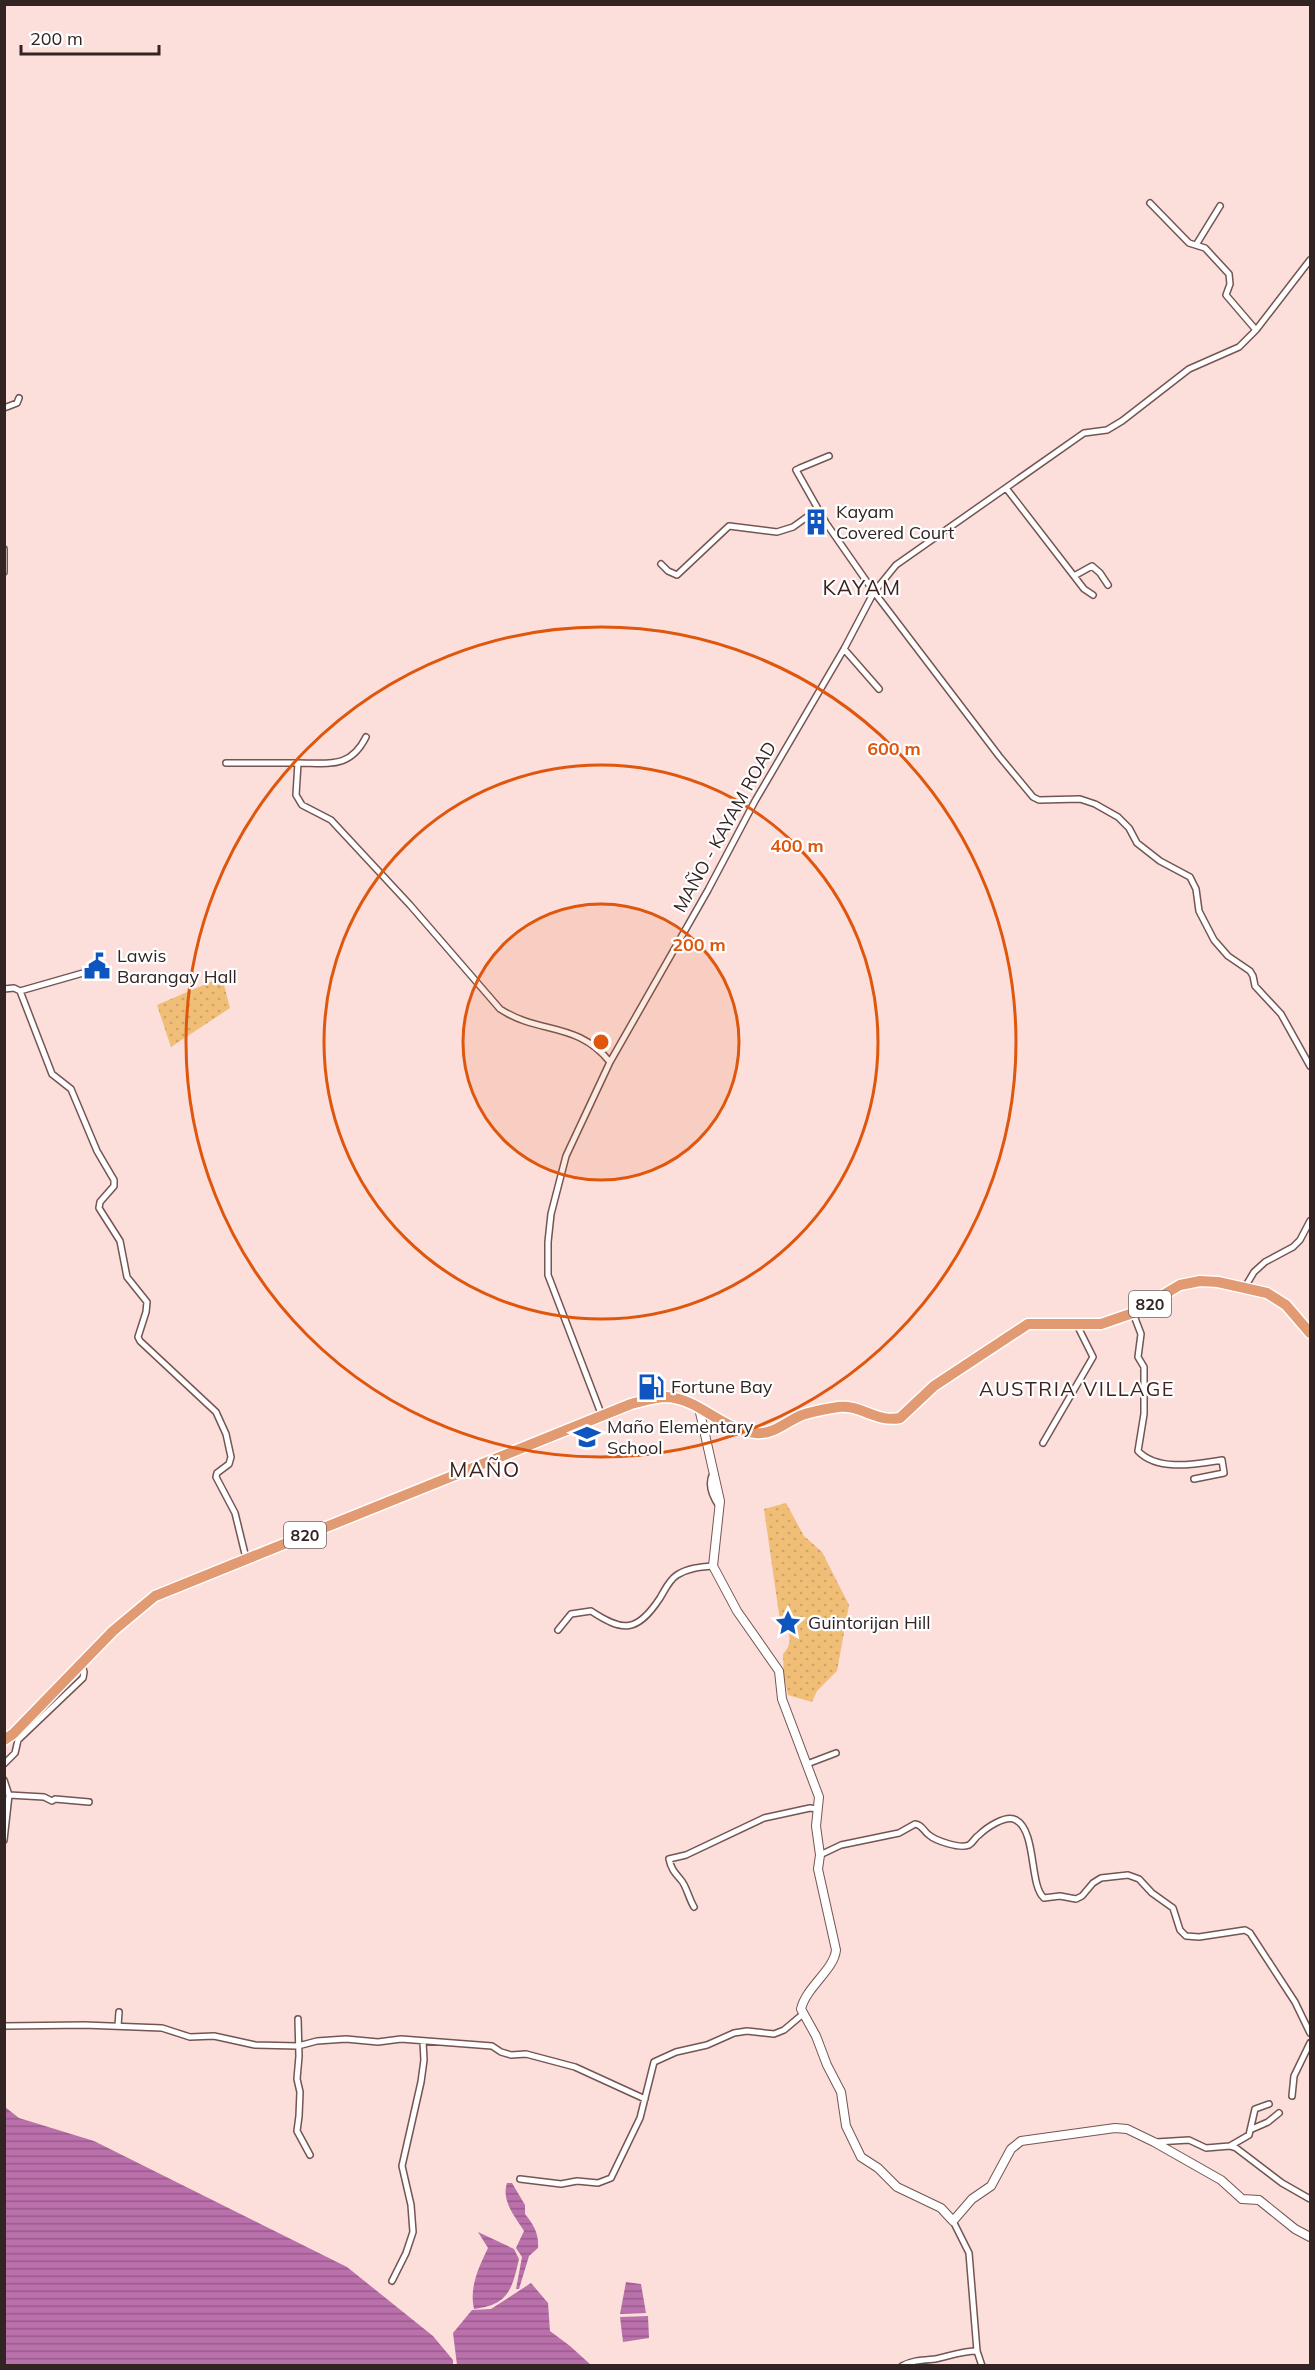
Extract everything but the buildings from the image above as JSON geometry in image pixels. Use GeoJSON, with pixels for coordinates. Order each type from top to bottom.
{"type":"FeatureCollection","features":[{"type":"Feature","properties":{"kind":"highway","name":"820"},"geometry":{"type":"LineString","coordinates":[[4,1740],[14,1734],[112,1631],[155,1596],[631,1404],[668,1397],[699,1408],[724,1424],[758,1433],[772,1430],[804,1414],[840,1407],[857,1409],[883,1419],[900,1418],[934,1386],[980,1358],[1021,1328],[1042,1323],[1101,1324],[1133,1313],[1180,1285],[1200,1281],[1218,1282],[1267,1293],[1286,1305],[1311,1333]]}},
{"type":"Feature","properties":{"kind":"street"},"geometry":{"type":"LineString","coordinates":[[1150,203],[1189,243],[1205,248],[1229,274],[1230,284],[1226,295],[1256,330]]}},
{"type":"Feature","properties":{"kind":"street"},"geometry":{"type":"LineString","coordinates":[[1196,245],[1220,207]]}},
{"type":"Feature","properties":{"kind":"street","name":"MAÑO - KAYAM ROAD"},"geometry":{"type":"LineString","coordinates":[[602,1416],[590,1379],[552,1288],[547,1265],[551,1214],[563,1166],[580,1123],[609,1062],[708,890],[755,801],[844,649],[874,592],[896,565],[1084,433],[1107,430],[1189,369],[1239,347],[1256,330],[1311,260]]}},
{"type":"Feature","properties":{"kind":"street"},"geometry":{"type":"LineString","coordinates":[[4,408],[17,403],[19,398]]}},
{"type":"Feature","properties":{"kind":"street"},"geometry":{"type":"LineString","coordinates":[[829,456],[796,470],[818,509],[874,592],[999,756],[1033,797],[1039,800],[1080,799],[1095,804],[1118,818],[1129,828],[1137,843],[1160,861],[1190,877],[1196,889],[1199,911],[1214,940],[1228,956],[1250,971],[1255,986],[1281,1014],[1311,1066]]}},
{"type":"Feature","properties":{"kind":"street"},"geometry":{"type":"LineString","coordinates":[[1006,488],[1084,589],[1093,595]]}},
{"type":"Feature","properties":{"kind":"street"},"geometry":{"type":"LineString","coordinates":[[661,564],[668,571],[677,575],[729,526],[777,532],[793,527],[818,509]]}},
{"type":"Feature","properties":{"kind":"street"},"geometry":{"type":"LineString","coordinates":[[4,549],[4,572]]}},
{"type":"Feature","properties":{"kind":"street"},"geometry":{"type":"LineString","coordinates":[[1074,576],[1092,566],[1108,585]]}},
{"type":"Feature","properties":{"kind":"street"},"geometry":{"type":"LineString","coordinates":[[844,649],[879,689]]}},
{"type":"Feature","properties":{"kind":"street"},"geometry":{"type":"LineString","coordinates":[[226,763],[334,763],[347,760],[359,751],[366,737]]}},
{"type":"Feature","properties":{"kind":"street"},"geometry":{"type":"LineString","coordinates":[[298,763],[296,795],[302,805],[331,820],[410,905],[500,1009],[514,1018],[534,1025],[581,1036],[609,1062]]}},
{"type":"Feature","properties":{"kind":"street"},"geometry":{"type":"LineString","coordinates":[[20,991],[90,971]]}},
{"type":"Feature","properties":{"kind":"street"},"geometry":{"type":"LineString","coordinates":[[4,989],[14,988],[20,991],[52,1074],[70,1089],[97,1151],[114,1180],[114,1186],[100,1202],[99,1208],[120,1241],[127,1276],[147,1302],[138,1337],[207,1402],[222,1423],[231,1457],[229,1464],[217,1473],[216,1477],[236,1513],[246,1558]]}},
{"type":"Feature","properties":{"kind":"street"},"geometry":{"type":"LineString","coordinates":[[1245,1287],[1254,1272],[1265,1262],[1293,1248],[1311,1221]]}},
{"type":"Feature","properties":{"kind":"street"},"geometry":{"type":"LineString","coordinates":[[1133,1313],[1142,1334],[1138,1357],[1144,1367],[1144,1414],[1138,1451],[1149,1460],[1161,1464],[1222,1460],[1224,1473],[1194,1479]]}},
{"type":"Feature","properties":{"kind":"street"},"geometry":{"type":"LineString","coordinates":[[1043,1443],[1093,1357],[1077,1324]]}},
{"type":"Feature","properties":{"kind":"street"},"geometry":{"type":"LineString","coordinates":[[699,1408],[720,1508],[713,1566],[737,1611],[779,1671],[782,1699],[819,1797],[816,1826],[820,1855],[818,1869],[836,1950],[832,1961],[803,1999],[801,2009],[842,2092],[846,2126],[861,2157],[878,2168],[897,2187],[941,2208],[953,2221],[969,2253],[977,2351],[982,2366]]}},
{"type":"Feature","properties":{"kind":"street"},"geometry":{"type":"LineString","coordinates":[[558,1630],[572,1614],[591,1611],[611,1624],[627,1627],[642,1619],[675,1576],[691,1568],[713,1566]]}},
{"type":"Feature","properties":{"kind":"street"},"geometry":{"type":"LineString","coordinates":[[4,1764],[15,1753],[18,1740],[82,1678],[84,1672],[82,1665]]}},
{"type":"Feature","properties":{"kind":"street"},"geometry":{"type":"LineString","coordinates":[[807,1764],[836,1753]]}},
{"type":"Feature","properties":{"kind":"street"},"geometry":{"type":"LineString","coordinates":[[4,1780],[9,1795],[4,1840]]}},
{"type":"Feature","properties":{"kind":"street"},"geometry":{"type":"LineString","coordinates":[[9,1795],[44,1797],[52,1802],[55,1799],[89,1802]]}},
{"type":"Feature","properties":{"kind":"street"},"geometry":{"type":"LineString","coordinates":[[694,1907],[687,1897],[682,1881],[676,1877],[669,1859],[686,1855],[764,1818],[810,1808],[817,1809]]}},
{"type":"Feature","properties":{"kind":"street"},"geometry":{"type":"LineString","coordinates":[[820,1855],[841,1845],[899,1833],[915,1824],[920,1825],[930,1836],[956,1845],[966,1845],[995,1824],[1011,1818],[1017,1820],[1026,1835],[1038,1888],[1044,1898],[1060,1896],[1076,1899],[1083,1896],[1093,1882],[1101,1878],[1128,1875],[1139,1879],[1152,1893],[1173,1908],[1180,1930],[1186,1936],[1200,1937],[1245,1929],[1250,1933],[1296,2002],[1311,2033]]}},
{"type":"Feature","properties":{"kind":"street"},"geometry":{"type":"LineString","coordinates":[[118,2026],[119,2012]]}},
{"type":"Feature","properties":{"kind":"street"},"geometry":{"type":"LineString","coordinates":[[520,2180],[561,2184],[577,2181],[604,2182],[611,2178],[640,2118],[654,2062],[676,2052],[707,2045],[734,2033],[747,2031],[774,2034],[784,2030],[803,2014]]}},
{"type":"Feature","properties":{"kind":"street"},"geometry":{"type":"LineString","coordinates":[[298,2019],[297,2079],[300,2100],[297,2131],[310,2155]]}},
{"type":"Feature","properties":{"kind":"street"},"geometry":{"type":"LineString","coordinates":[[4,2026],[162,2028],[190,2037],[214,2036],[255,2045],[298,2046],[338,2039],[378,2042],[401,2039],[492,2046],[512,2055],[526,2054],[575,2067],[645,2098]]}},
{"type":"Feature","properties":{"kind":"street"},"geometry":{"type":"LineString","coordinates":[[392,2282],[406,2253],[412,2232],[411,2205],[402,2166],[421,2082],[424,2060],[423,2042]]}},
{"type":"Feature","properties":{"kind":"street"},"geometry":{"type":"LineString","coordinates":[[1292,2096],[1294,2076],[1311,2043]]}},
{"type":"Feature","properties":{"kind":"street"},"geometry":{"type":"LineString","coordinates":[[1154,2142],[1189,2140],[1206,2148],[1230,2146],[1249,2135],[1255,2109],[1269,2104]]}},
{"type":"Feature","properties":{"kind":"street"},"geometry":{"type":"LineString","coordinates":[[1252,2129],[1268,2122],[1279,2113]]}},
{"type":"Feature","properties":{"kind":"street"},"geometry":{"type":"LineString","coordinates":[[953,2221],[972,2199],[991,2186],[1011,2149],[1021,2141],[1115,2128],[1127,2129],[1154,2142],[1221,2180],[1242,2199],[1259,2200],[1295,2229],[1311,2237]]}},
{"type":"Feature","properties":{"kind":"street"},"geometry":{"type":"LineString","coordinates":[[1230,2146],[1236,2148],[1282,2183],[1311,2199]]}},
{"type":"Feature","properties":{"kind":"street"},"geometry":{"type":"LineString","coordinates":[[902,2366],[907,2362],[937,2358],[962,2351],[977,2351]]}},
{"type":"Feature","properties":{"kind":"shaded area"},"geometry":{"type":"Polygon","coordinates":[[[222,977],[230,1008],[171,1047],[157,1005],[222,977]]]}},
{"type":"Feature","properties":{"kind":"shaded area"},"geometry":{"type":"Polygon","coordinates":[[[786,1503],[804,1536],[822,1552],[849,1605],[837,1671],[817,1691],[812,1702],[788,1695],[784,1676],[783,1654],[790,1641],[786,1628],[780,1621],[764,1509],[786,1503]]]}},
{"type":"Feature","properties":{"kind":"shaded area"},"geometry":{"type":"Polygon","coordinates":[[[5,2107],[19,2118],[94,2141],[347,2267],[433,2336],[453,2360],[453,2365],[5,2365],[5,2107]]]}},
{"type":"Feature","properties":{"kind":"shaded area"},"geometry":{"type":"Polygon","coordinates":[[[507,2183],[512,2183],[525,2205],[525,2214],[538,2238],[538,2248],[529,2256],[519,2289],[516,2289],[522,2257],[516,2248],[524,2231],[507,2202],[507,2183]]]}},
{"type":"Feature","properties":{"kind":"shaded area"},"geometry":{"type":"Polygon","coordinates":[[[478,2232],[514,2249],[519,2259],[507,2294],[495,2304],[474,2309],[474,2285],[488,2248],[478,2232]]]}},
{"type":"Feature","properties":{"kind":"shaded area"},"geometry":{"type":"Polygon","coordinates":[[[626,2282],[641,2284],[646,2313],[620,2314],[626,2282]]]}},
{"type":"Feature","properties":{"kind":"shaded area"},"geometry":{"type":"Polygon","coordinates":[[[531,2283],[548,2303],[550,2331],[591,2365],[457,2365],[453,2333],[472,2310],[491,2309],[531,2283]]]}},
{"type":"Feature","properties":{"kind":"shaded area"},"geometry":{"type":"Polygon","coordinates":[[[648,2316],[649,2338],[623,2342],[620,2317],[648,2316]]]}},
{"type":"Feature","properties":{"kind":"place","name":"Kayam Covered Court"},"geometry":{"type":"Point","coordinates":[816,522]}},
{"type":"Feature","properties":{"kind":"place","name":"Lawis Barangay Hall"},"geometry":{"type":"Point","coordinates":[97,966]}},
{"type":"Feature","properties":{"kind":"place","name":"Fortune Bay"},"geometry":{"type":"Point","coordinates":[651,1387]}},
{"type":"Feature","properties":{"kind":"place","name":"Maño Elementary School"},"geometry":{"type":"Point","coordinates":[587,1437]}},
{"type":"Feature","properties":{"kind":"place","name":"Guintorijan Hill"},"geometry":{"type":"Point","coordinates":[788,1623]}},
{"type":"Feature","properties":{"kind":"district","name":"KAYAM"},"geometry":{"type":"Point","coordinates":[862,588]}},
{"type":"Feature","properties":{"kind":"district","name":"AUSTRIA VILLAGE"},"geometry":{"type":"Point","coordinates":[1077,1389]}},
{"type":"Feature","properties":{"kind":"district","name":"MAÑO"},"geometry":{"type":"Point","coordinates":[485,1470]}}]}
